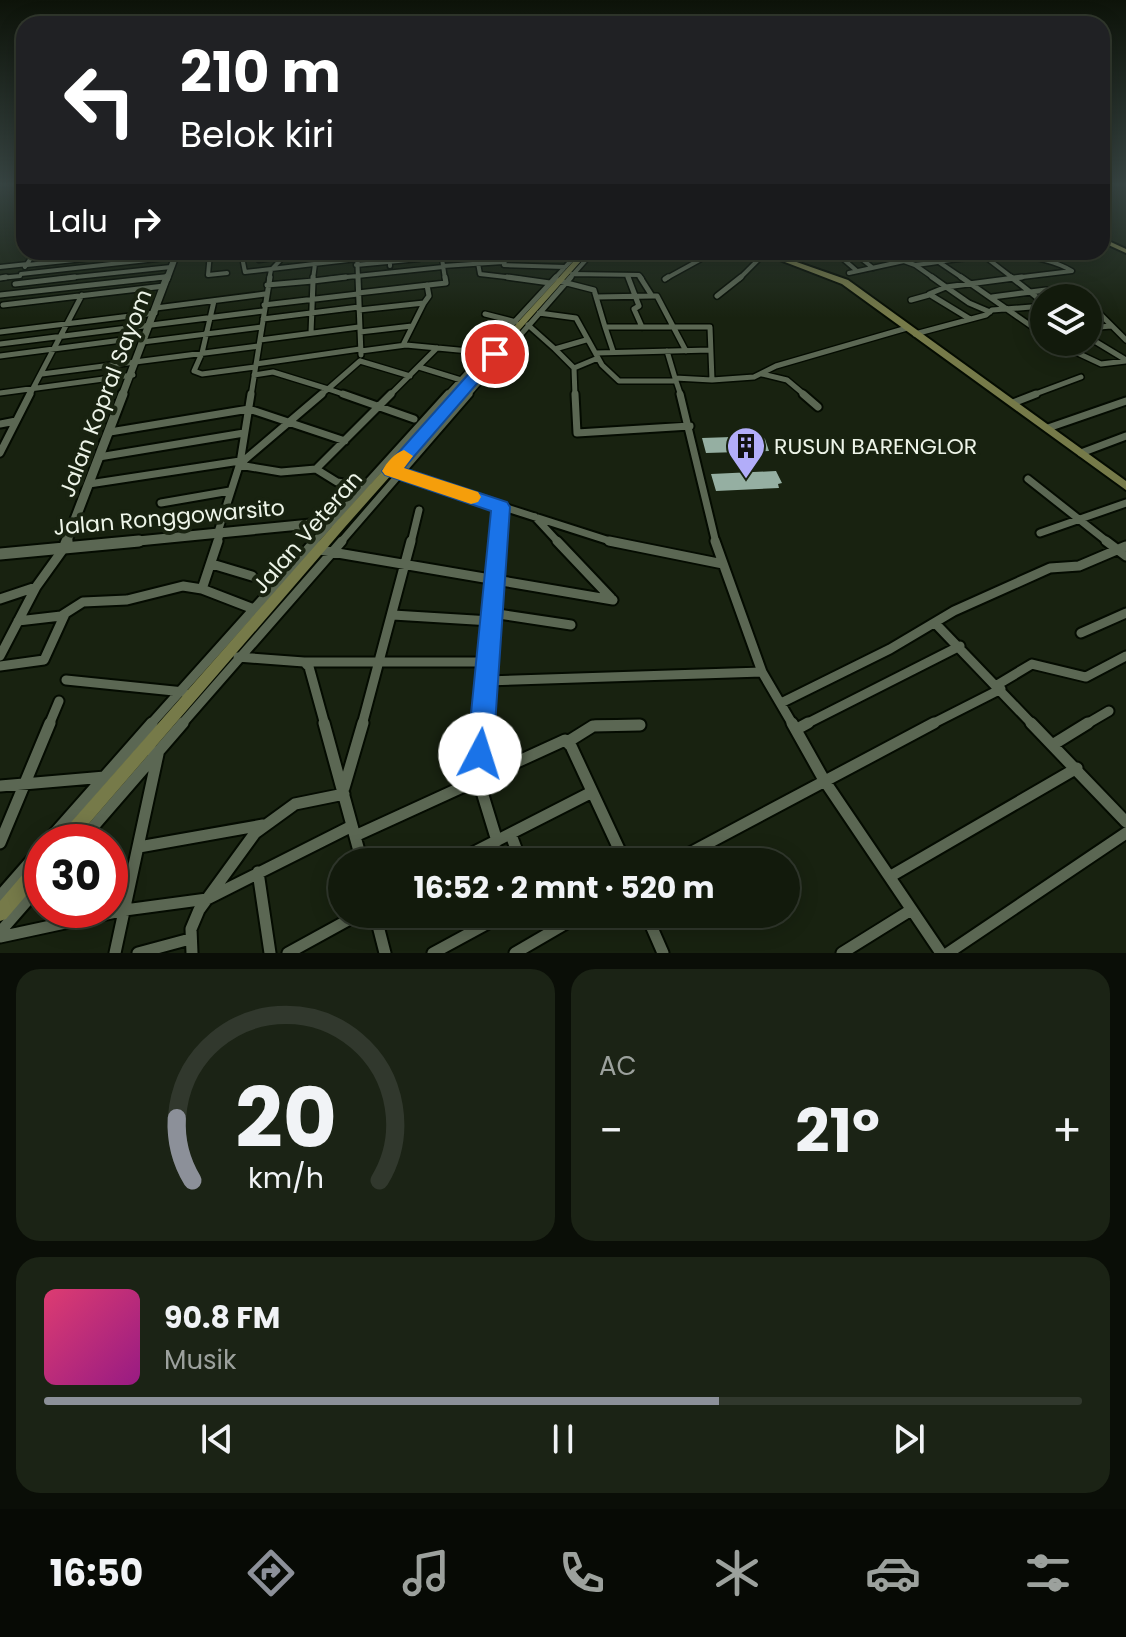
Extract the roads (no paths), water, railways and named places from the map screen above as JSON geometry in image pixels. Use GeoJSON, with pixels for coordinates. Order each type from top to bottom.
{"type":"FeatureCollection","features":[{"type":"Feature","properties":{"kind":"main road"},"geometry":{"type":"LineString","coordinates":[[788,260],[845,282],[1126,486]]}},
{"type":"Feature","properties":{"kind":"main road","name":"Jalan Veteran"},"geometry":{"type":"LineString","coordinates":[[77,824],[110,780],[146,748],[194,693],[234,656],[260,612],[325,551],[336,523],[370,488],[396,472],[426,422],[494,354],[574,265]]}},
{"type":"Feature","properties":{"kind":"main road"},"geometry":{"type":"LineString","coordinates":[[0,913],[24,886]]}},
{"type":"Feature","properties":{"kind":"street"},"geometry":{"type":"LineString","coordinates":[[2,308],[29,260]]}},
{"type":"Feature","properties":{"kind":"street"},"geometry":{"type":"LineString","coordinates":[[0,267],[59,260]]}},
{"type":"Feature","properties":{"kind":"street"},"geometry":{"type":"LineString","coordinates":[[0,453],[103,260]]}},
{"type":"Feature","properties":{"kind":"street"},"geometry":{"type":"LineString","coordinates":[[0,278],[164,260]]}},
{"type":"Feature","properties":{"kind":"street"},"geometry":{"type":"LineString","coordinates":[[15,284],[95,275],[170,260]]}},
{"type":"Feature","properties":{"kind":"street","name":"Jalan Kopral Sayom"},"geometry":{"type":"LineString","coordinates":[[65,546],[175,260]]}},
{"type":"Feature","properties":{"kind":"street"},"geometry":{"type":"LineString","coordinates":[[209,260],[208,275],[227,273]]}},
{"type":"Feature","properties":{"kind":"street"},"geometry":{"type":"LineString","coordinates":[[242,260],[244,272],[349,260]]}},
{"type":"Feature","properties":{"kind":"street"},"geometry":{"type":"LineString","coordinates":[[202,589],[240,463],[267,285],[271,270],[281,260]]}},
{"type":"Feature","properties":{"kind":"street"},"geometry":{"type":"LineString","coordinates":[[240,463],[292,422],[360,361],[357,260]]}},
{"type":"Feature","properties":{"kind":"street"},"geometry":{"type":"LineString","coordinates":[[368,260],[409,260]]}},
{"type":"Feature","properties":{"kind":"street"},"geometry":{"type":"LineString","coordinates":[[0,344],[233,314],[311,299],[446,283],[442,260]]}},
{"type":"Feature","properties":{"kind":"street"},"geometry":{"type":"LineString","coordinates":[[665,279],[699,260]]}},
{"type":"Feature","properties":{"kind":"street"},"geometry":{"type":"LineString","coordinates":[[717,296],[762,260]]}},
{"type":"Feature","properties":{"kind":"street"},"geometry":{"type":"LineString","coordinates":[[825,260],[828,264]]}},
{"type":"Feature","properties":{"kind":"street"},"geometry":{"type":"LineString","coordinates":[[845,260],[857,271]]}},
{"type":"Feature","properties":{"kind":"street"},"geometry":{"type":"LineString","coordinates":[[863,260],[873,268]]}},
{"type":"Feature","properties":{"kind":"street"},"geometry":{"type":"LineString","coordinates":[[915,265],[950,260]]}},
{"type":"Feature","properties":{"kind":"street"},"geometry":{"type":"LineString","coordinates":[[989,260],[1030,292]]}},
{"type":"Feature","properties":{"kind":"street"},"geometry":{"type":"LineString","coordinates":[[911,300],[946,287],[1072,270],[1054,260]]}},
{"type":"Feature","properties":{"kind":"street"},"geometry":{"type":"LineString","coordinates":[[849,273],[904,261],[915,265],[969,303],[990,312]]}},
{"type":"Feature","properties":{"kind":"street"},"geometry":{"type":"LineString","coordinates":[[939,261],[1030,324]]}},
{"type":"Feature","properties":{"kind":"street"},"geometry":{"type":"LineString","coordinates":[[390,262],[391,272]]}},
{"type":"Feature","properties":{"kind":"street"},"geometry":{"type":"LineString","coordinates":[[267,285],[503,262],[515,267],[574,265],[641,276],[652,296]]}},
{"type":"Feature","properties":{"kind":"street"},"geometry":{"type":"LineString","coordinates":[[476,263],[480,274],[574,265]]}},
{"type":"Feature","properties":{"kind":"street"},"geometry":{"type":"LineString","coordinates":[[311,333],[315,264]]}},
{"type":"Feature","properties":{"kind":"street"},"geometry":{"type":"LineString","coordinates":[[574,265],[594,290],[613,351]]}},
{"type":"Feature","properties":{"kind":"street"},"geometry":{"type":"LineString","coordinates":[[522,323],[539,313],[574,265]]}},
{"type":"Feature","properties":{"kind":"street"},"geometry":{"type":"LineString","coordinates":[[627,275],[639,306],[634,309],[642,327]]}},
{"type":"Feature","properties":{"kind":"street"},"geometry":{"type":"LineString","coordinates":[[0,295],[168,277]]}},
{"type":"Feature","properties":{"kind":"street"},"geometry":{"type":"LineString","coordinates":[[403,345],[429,296],[427,285]]}},
{"type":"Feature","properties":{"kind":"street"},"geometry":{"type":"LineString","coordinates":[[2,308],[164,286]]}},
{"type":"Feature","properties":{"kind":"street"},"geometry":{"type":"LineString","coordinates":[[332,288],[333,297]]}},
{"type":"Feature","properties":{"kind":"street"},"geometry":{"type":"LineString","coordinates":[[392,289],[395,306]]}},
{"type":"Feature","properties":{"kind":"street"},"geometry":{"type":"LineString","coordinates":[[992,297],[1030,292]]}},
{"type":"Feature","properties":{"kind":"street"},"geometry":{"type":"LineString","coordinates":[[0,332],[265,294]]}},
{"type":"Feature","properties":{"kind":"street"},"geometry":{"type":"LineString","coordinates":[[929,295],[970,319]]}},
{"type":"Feature","properties":{"kind":"street"},"geometry":{"type":"LineString","coordinates":[[596,297],[657,296],[686,351]]}},
{"type":"Feature","properties":{"kind":"street"},"geometry":{"type":"LineString","coordinates":[[214,301],[196,374],[255,369],[403,345],[494,354]]}},
{"type":"Feature","properties":{"kind":"street"},"geometry":{"type":"LineString","coordinates":[[0,356],[207,334],[311,314],[424,303]]}},
{"type":"Feature","properties":{"kind":"street"},"geometry":{"type":"LineString","coordinates":[[539,313],[572,316],[586,340],[619,381],[712,380],[742,379],[780,365],[911,331],[1030,306]]}},
{"type":"Feature","properties":{"kind":"street"},"geometry":{"type":"LineString","coordinates":[[1102,313],[1126,340]]}},
{"type":"Feature","properties":{"kind":"street"},"geometry":{"type":"LineString","coordinates":[[230,331],[233,314]]}},
{"type":"Feature","properties":{"kind":"street"},"geometry":{"type":"LineString","coordinates":[[485,314],[522,323],[574,368],[578,433],[690,426]]}},
{"type":"Feature","properties":{"kind":"street"},"geometry":{"type":"LineString","coordinates":[[605,327],[707,325],[712,335],[712,380]]}},
{"type":"Feature","properties":{"kind":"street"},"geometry":{"type":"LineString","coordinates":[[42,374],[202,353],[311,333],[412,326]]}},
{"type":"Feature","properties":{"kind":"street"},"geometry":{"type":"LineString","coordinates":[[1102,327],[1111,326]]}},
{"type":"Feature","properties":{"kind":"street"},"geometry":{"type":"LineString","coordinates":[[555,349],[586,340]]}},
{"type":"Feature","properties":{"kind":"street"},"geometry":{"type":"LineString","coordinates":[[1102,346],[1126,361]]}},
{"type":"Feature","properties":{"kind":"street"},"geometry":{"type":"LineString","coordinates":[[316,469],[437,348]]}},
{"type":"Feature","properties":{"kind":"street"},"geometry":{"type":"LineString","coordinates":[[574,368],[597,355],[613,351],[710,350]]}},
{"type":"Feature","properties":{"kind":"street"},"geometry":{"type":"LineString","coordinates":[[667,351],[690,426],[705,502],[723,564],[762,672],[824,780],[941,953]]}},
{"type":"Feature","properties":{"kind":"street"},"geometry":{"type":"LineString","coordinates":[[89,484],[240,463],[281,472],[316,469],[337,482],[370,488],[461,380],[494,354]]}},
{"type":"Feature","properties":{"kind":"street"},"geometry":{"type":"LineString","coordinates":[[1084,356],[1104,365],[1126,361]]}},
{"type":"Feature","properties":{"kind":"street"},"geometry":{"type":"LineString","coordinates":[[360,361],[410,376]]}},
{"type":"Feature","properties":{"kind":"street"},"geometry":{"type":"LineString","coordinates":[[419,367],[461,380]]}},
{"type":"Feature","properties":{"kind":"street"},"geometry":{"type":"LineString","coordinates":[[255,369],[328,389],[426,422]]}},
{"type":"Feature","properties":{"kind":"street"},"geometry":{"type":"LineString","coordinates":[[759,373],[787,380],[818,407]]}},
{"type":"Feature","properties":{"kind":"street"},"geometry":{"type":"LineString","coordinates":[[0,393],[133,375]]}},
{"type":"Feature","properties":{"kind":"street"},"geometry":{"type":"LineString","coordinates":[[1013,403],[1081,377]]}},
{"type":"Feature","properties":{"kind":"street"},"geometry":{"type":"LineString","coordinates":[[1048,428],[1126,401]]}},
{"type":"Feature","properties":{"kind":"street"},"geometry":{"type":"LineString","coordinates":[[110,432],[249,409],[345,441]]}},
{"type":"Feature","properties":{"kind":"street"},"geometry":{"type":"LineString","coordinates":[[0,424],[16,421]]}},
{"type":"Feature","properties":{"kind":"street"},"geometry":{"type":"LineString","coordinates":[[99,457],[244,433]]}},
{"type":"Feature","properties":{"kind":"street"},"geometry":{"type":"LineString","coordinates":[[1081,453],[1126,436]]}},
{"type":"Feature","properties":{"kind":"street"},"geometry":{"type":"LineString","coordinates":[[96,824],[158,754],[234,656],[396,472],[613,542],[723,564]]}},
{"type":"Feature","properties":{"kind":"street"},"geometry":{"type":"LineString","coordinates":[[1028,479],[1122,548],[1126,556]]}},
{"type":"Feature","properties":{"kind":"street"},"geometry":{"type":"LineString","coordinates":[[161,503],[230,491]]}},
{"type":"Feature","properties":{"kind":"street"},"geometry":{"type":"LineString","coordinates":[[1040,533],[1126,503]]}},
{"type":"Feature","properties":{"kind":"street"},"geometry":{"type":"LineString","coordinates":[[497,841],[478,779],[501,507]]}},
{"type":"Feature","properties":{"kind":"street"},"geometry":{"type":"LineString","coordinates":[[344,791],[381,662],[419,510]]}},
{"type":"Feature","properties":{"kind":"street"},"geometry":{"type":"LineString","coordinates":[[325,551],[613,600],[534,517]]}},
{"type":"Feature","properties":{"kind":"street"},"geometry":{"type":"LineString","coordinates":[[65,824],[110,780],[181,691],[260,612],[336,523]]}},
{"type":"Feature","properties":{"kind":"street","name":"Jalan Ronggowarsito"},"geometry":{"type":"LineString","coordinates":[[0,554],[336,523]]}},
{"type":"Feature","properties":{"kind":"street"},"geometry":{"type":"LineString","coordinates":[[0,656],[36,587],[65,546]]}},
{"type":"Feature","properties":{"kind":"street"},"geometry":{"type":"LineString","coordinates":[[781,703],[936,624],[948,614],[1050,568],[1076,566],[1122,548]]}},
{"type":"Feature","properties":{"kind":"street"},"geometry":{"type":"LineString","coordinates":[[212,564],[252,576]]}},
{"type":"Feature","properties":{"kind":"street"},"geometry":{"type":"LineString","coordinates":[[18,621],[65,614],[83,602],[127,600],[183,586],[202,589],[260,612]]}},
{"type":"Feature","properties":{"kind":"street"},"geometry":{"type":"LineString","coordinates":[[0,599],[36,587]]}},
{"type":"Feature","properties":{"kind":"street"},"geometry":{"type":"LineString","coordinates":[[1081,633],[1126,613]]}},
{"type":"Feature","properties":{"kind":"street"},"geometry":{"type":"LineString","coordinates":[[0,666],[44,660],[65,614]]}},
{"type":"Feature","properties":{"kind":"street"},"geometry":{"type":"LineString","coordinates":[[393,615],[491,617],[571,625]]}},
{"type":"Feature","properties":{"kind":"street"},"geometry":{"type":"LineString","coordinates":[[936,624],[1126,822]]}},
{"type":"Feature","properties":{"kind":"street"},"geometry":{"type":"LineString","coordinates":[[797,729],[960,646]]}},
{"type":"Feature","properties":{"kind":"street"},"geometry":{"type":"LineString","coordinates":[[234,656],[304,662],[487,662]]}},
{"type":"Feature","properties":{"kind":"street"},"geometry":{"type":"LineString","coordinates":[[699,848],[999,687],[1032,664],[1086,677],[1126,656]]}},
{"type":"Feature","properties":{"kind":"street"},"geometry":{"type":"LineString","coordinates":[[304,662],[314,680],[358,848]]}},
{"type":"Feature","properties":{"kind":"street"},"geometry":{"type":"LineString","coordinates":[[486,681],[762,672]]}},
{"type":"Feature","properties":{"kind":"street"},"geometry":{"type":"LineString","coordinates":[[66,680],[194,693]]}},
{"type":"Feature","properties":{"kind":"street"},"geometry":{"type":"LineString","coordinates":[[0,843],[59,701]]}},
{"type":"Feature","properties":{"kind":"street"},"geometry":{"type":"LineString","coordinates":[[1054,744],[1109,711]]}},
{"type":"Feature","properties":{"kind":"street"},"geometry":{"type":"LineString","coordinates":[[128,910],[207,899],[258,872],[565,740],[569,741],[587,727],[608,723],[640,725]]}},
{"type":"Feature","properties":{"kind":"street"},"geometry":{"type":"LineString","coordinates":[[569,741],[618,848]]}},
{"type":"Feature","properties":{"kind":"street"},"geometry":{"type":"LineString","coordinates":[[146,748],[158,754]]}},
{"type":"Feature","properties":{"kind":"street"},"geometry":{"type":"LineString","coordinates":[[128,896],[158,754]]}},
{"type":"Feature","properties":{"kind":"street"},"geometry":{"type":"LineString","coordinates":[[891,876],[1077,768]]}},
{"type":"Feature","properties":{"kind":"street"},"geometry":{"type":"LineString","coordinates":[[0,786],[110,780]]}},
{"type":"Feature","properties":{"kind":"street"},"geometry":{"type":"LineString","coordinates":[[192,953],[190,939],[195,918],[248,840],[263,825],[295,804],[344,791]]}},
{"type":"Feature","properties":{"kind":"street"},"geometry":{"type":"LineString","coordinates":[[483,848],[592,792]]}},
{"type":"Feature","properties":{"kind":"street"},"geometry":{"type":"LineString","coordinates":[[139,847],[263,825]]}},
{"type":"Feature","properties":{"kind":"street"},"geometry":{"type":"LineString","coordinates":[[948,953],[1126,833]]}},
{"type":"Feature","properties":{"kind":"street"},"geometry":{"type":"LineString","coordinates":[[511,835],[516,848]]}},
{"type":"Feature","properties":{"kind":"street"},"geometry":{"type":"LineString","coordinates":[[0,896],[24,869]]}},
{"type":"Feature","properties":{"kind":"street"},"geometry":{"type":"LineString","coordinates":[[258,872],[270,953]]}},
{"type":"Feature","properties":{"kind":"street"},"geometry":{"type":"LineString","coordinates":[[0,934],[24,905]]}},
{"type":"Feature","properties":{"kind":"street"},"geometry":{"type":"LineString","coordinates":[[842,953],[911,910]]}},
{"type":"Feature","properties":{"kind":"street"},"geometry":{"type":"LineString","coordinates":[[0,934],[31,928]]}},
{"type":"Feature","properties":{"kind":"street"},"geometry":{"type":"LineString","coordinates":[[115,953],[121,928]]}},
{"type":"Feature","properties":{"kind":"street"},"geometry":{"type":"LineString","coordinates":[[288,953],[334,928]]}},
{"type":"Feature","properties":{"kind":"street"},"geometry":{"type":"LineString","coordinates":[[379,928],[385,953]]}},
{"type":"Feature","properties":{"kind":"street"},"geometry":{"type":"LineString","coordinates":[[433,953],[479,928]]}},
{"type":"Feature","properties":{"kind":"street"},"geometry":{"type":"LineString","coordinates":[[515,953],[558,928]]}},
{"type":"Feature","properties":{"kind":"street"},"geometry":{"type":"LineString","coordinates":[[652,928],[663,953]]}},
{"type":"Feature","properties":{"kind":"street"},"geometry":{"type":"LineString","coordinates":[[138,953],[190,939]]}},
{"type":"Feature","properties":{"kind":"place","name":"RUSUN BARENGLOR"},"geometry":{"type":"Point","coordinates":[746,480]}}]}
